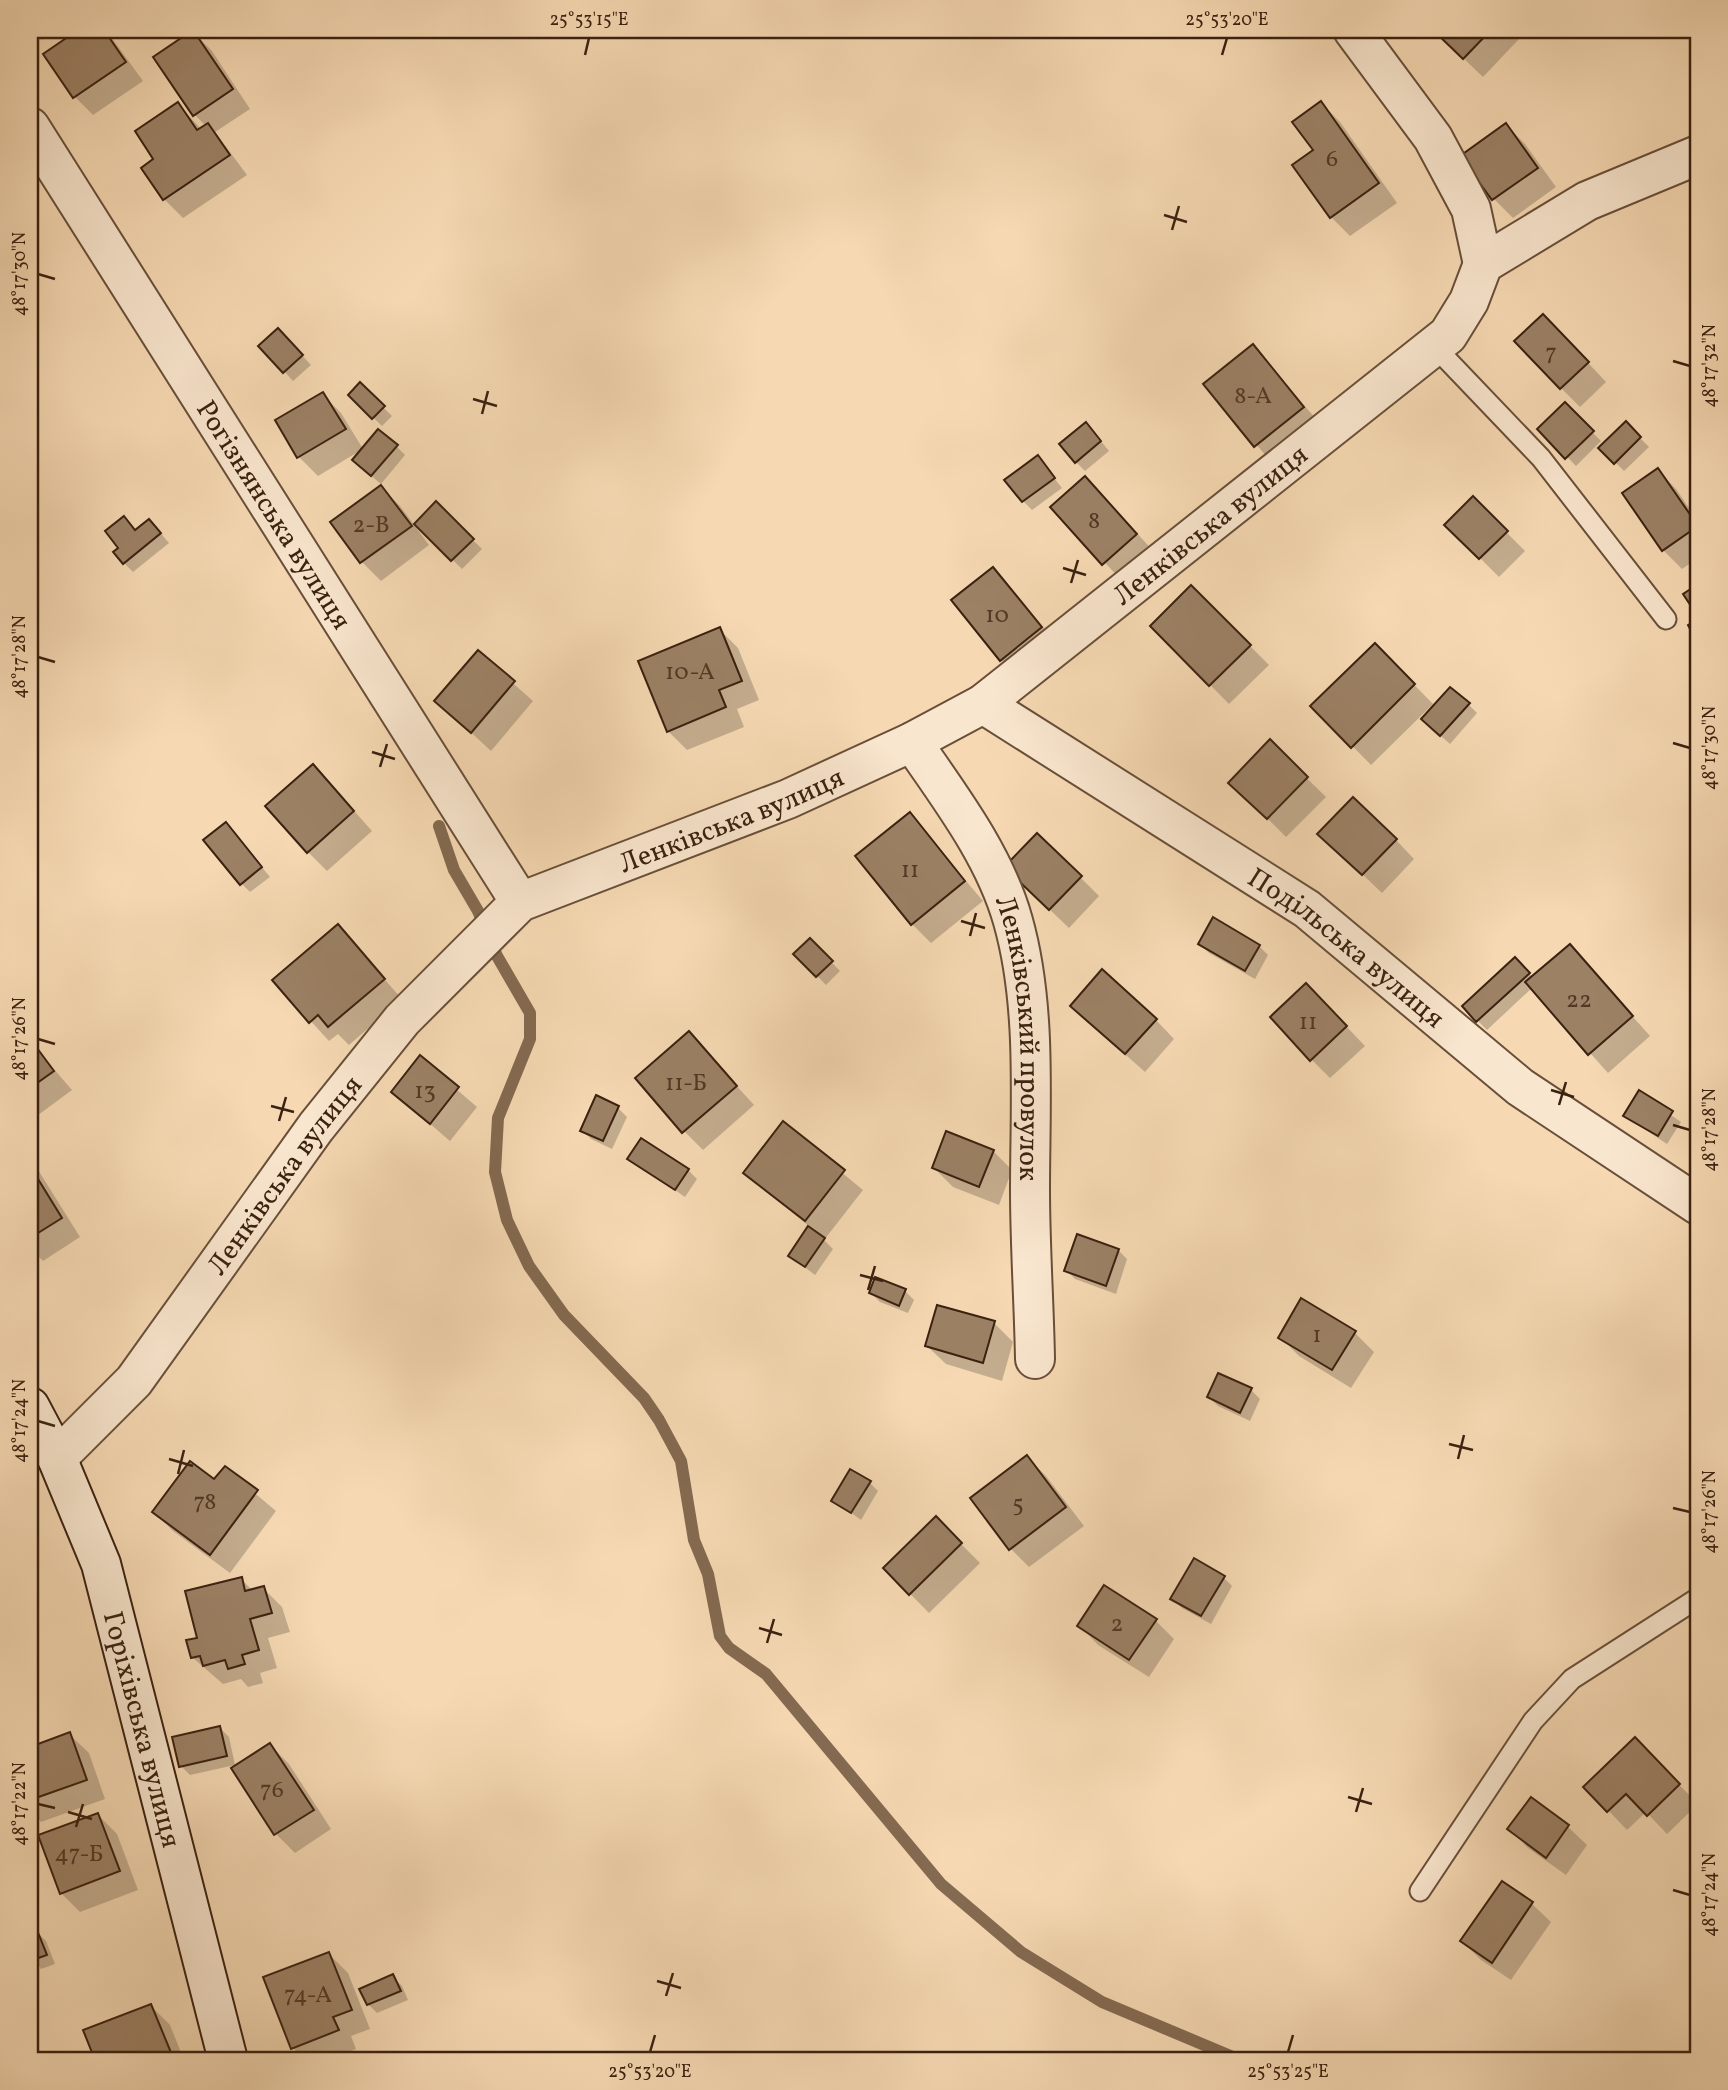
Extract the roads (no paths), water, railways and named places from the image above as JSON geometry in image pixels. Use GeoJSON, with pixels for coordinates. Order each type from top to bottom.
{"type":"FeatureCollection","features":[{"type":"Feature","properties":{"kind":"street"},"geometry":{"type":"LineString","coordinates":[[1353,30],[1433,138],[1471,209],[1483,264],[1587,201],[1698,155]]}},
{"type":"Feature","properties":{"kind":"street","name":"Рогізнянська вулиця"},"geometry":{"type":"LineString","coordinates":[[30,127],[520,902]]}},
{"type":"Feature","properties":{"kind":"street","name":"Ленківська вулиця"},"geometry":{"type":"LineString","coordinates":[[57,1458],[134,1381],[316,1126],[402,1020],[520,902],[788,799],[912,742],[983,704],[1448,335],[1469,300],[1483,264]]}},
{"type":"Feature","properties":{"kind":"street","name":"Подільська вулиця"},"geometry":{"type":"LineString","coordinates":[[983,704],[1307,909],[1520,1087],[1698,1205]]}},
{"type":"Feature","properties":{"kind":"street","name":"Ленківський провулок"},"geometry":{"type":"LineString","coordinates":[[912,742],[957,808],[994,874],[1012,919],[1024,970],[1031,1100],[1035,1359]]}},
{"type":"Feature","properties":{"kind":"street","name":"Горіхівська вулиця"},"geometry":{"type":"LineString","coordinates":[[30,1406],[57,1458],[101,1564],[228,2060]]}},
{"type":"Feature","properties":{"kind":"lane"},"geometry":{"type":"LineString","coordinates":[[1434,346],[1541,458],[1666,619]]}},
{"type":"Feature","properties":{"kind":"lane"},"geometry":{"type":"LineString","coordinates":[[1420,1891],[1533,1721],[1572,1679],[1698,1598]]}},
{"type":"Feature","properties":{"kind":"waterway"},"geometry":{"type":"LineString","coordinates":[[439,826],[454,870],[478,911],[497,956],[530,1013],[530,1039],[498,1118],[495,1172],[507,1220],[529,1266],[564,1315],[644,1398],[681,1461],[694,1540],[708,1574],[720,1636],[729,1648],[766,1674],[941,1884],[1021,1952],[1102,2002],[1240,2060]]}}]}
